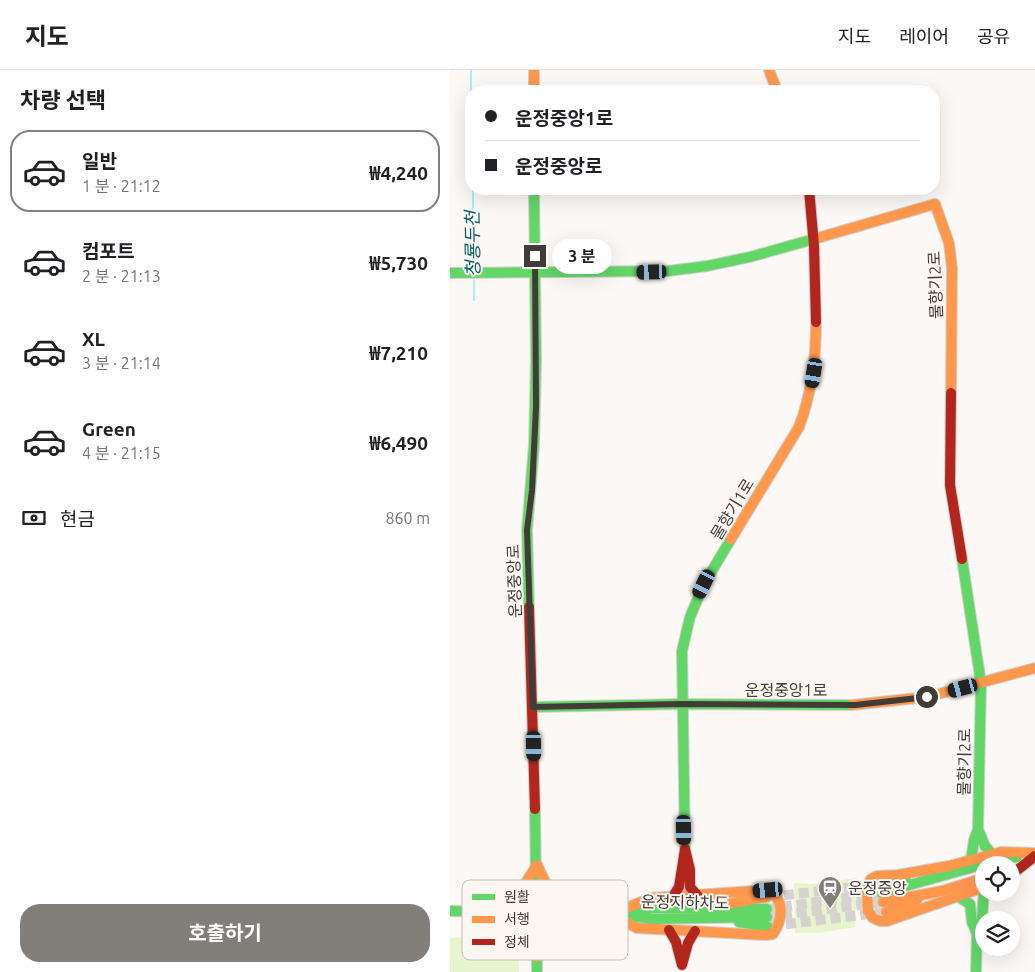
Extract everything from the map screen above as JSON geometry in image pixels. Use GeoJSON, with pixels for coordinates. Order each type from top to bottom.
{"type":"FeatureCollection","features":[{"type":"Feature","properties":{"kind":"street"},"geometry":{"type":"LineString","coordinates":[[534,70],[534,85]]}},
{"type":"Feature","properties":{"kind":"street"},"geometry":{"type":"LineString","coordinates":[[769,70],[774,85]]}},
{"type":"Feature","properties":{"kind":"street","name":"운정중앙로"},"geometry":{"type":"LineString","coordinates":[[534,195],[536,407],[532,490],[527,530],[537,880]]}},
{"type":"Feature","properties":{"kind":"street","name":"물향기1로"},"geometry":{"type":"LineString","coordinates":[[685,849],[682,651],[685,634],[695,603],[704,584],[800,427],[807,409],[817,358],[815,238],[810,195]]}},
{"type":"Feature","properties":{"kind":"street","name":"물향기2로"},"geometry":{"type":"LineString","coordinates":[[450,272],[668,271],[707,266],[750,258],[935,204],[949,243],[952,268],[950,485],[981,683],[978,829],[974,837],[971,860]]}},
{"type":"Feature","properties":{"kind":"street","name":"운정중앙1로"},"geometry":{"type":"LineString","coordinates":[[533,707],[682,704],[855,705],[927,697],[1035,668]]}},
{"type":"Feature","properties":{"kind":"street"},"geometry":{"type":"LineString","coordinates":[[978,829],[985,846],[992,854]]}},
{"type":"Feature","properties":{"kind":"street"},"geometry":{"type":"LineString","coordinates":[[685,849],[690,870],[690,886],[698,896]]}},
{"type":"Feature","properties":{"kind":"street"},"geometry":{"type":"LineString","coordinates":[[672,898],[679,887],[680,868],[685,849]]}},
{"type":"Feature","properties":{"kind":"street"},"geometry":{"type":"LineString","coordinates":[[975,891],[887,921],[873,918],[868,911],[867,888],[871,880],[877,876],[898,875],[949,866],[1001,852],[1035,854]]}},
{"type":"Feature","properties":{"kind":"street"},"geometry":{"type":"LineString","coordinates":[[1020,863],[1035,854]]}},
{"type":"Feature","properties":{"kind":"street"},"geometry":{"type":"LineString","coordinates":[[1020,868],[1035,854]]}},
{"type":"Feature","properties":{"kind":"street"},"geometry":{"type":"LineString","coordinates":[[1020,856],[1035,854]]}},
{"type":"Feature","properties":{"kind":"street"},"geometry":{"type":"LineString","coordinates":[[529,880],[537,865]]}},
{"type":"Feature","properties":{"kind":"street"},"geometry":{"type":"LineString","coordinates":[[537,865],[544,880]]}},
{"type":"Feature","properties":{"kind":"street"},"geometry":{"type":"LineString","coordinates":[[975,867],[883,898],[942,891],[975,881]]}},
{"type":"Feature","properties":{"kind":"street"},"geometry":{"type":"LineString","coordinates":[[628,907],[651,898],[768,890],[774,892],[780,903],[780,923],[773,934],[766,935],[637,928],[628,923]]}},
{"type":"Feature","properties":{"kind":"street"},"geometry":{"type":"LineString","coordinates":[[957,896],[968,901],[970,904],[975,931]]}},
{"type":"Feature","properties":{"kind":"street"},"geometry":{"type":"LineString","coordinates":[[701,908],[767,897]]}},
{"type":"Feature","properties":{"kind":"street","name":"운정지하차도"},"geometry":{"type":"LineString","coordinates":[[628,914],[652,908],[701,908],[767,917],[651,919],[628,915]]}},
{"type":"Feature","properties":{"kind":"street"},"geometry":{"type":"LineString","coordinates":[[669,930],[678,942],[678,952],[682,968]]}},
{"type":"Feature","properties":{"kind":"street"},"geometry":{"type":"LineString","coordinates":[[682,968],[686,944],[695,931]]}},
{"type":"Feature","properties":{"kind":"street"},"geometry":{"type":"LineString","coordinates":[[976,956],[976,972]]}},
{"type":"Feature","properties":{"kind":"green space"},"geometry":{"type":"Polygon","coordinates":[[[857,878],[855,927],[820,933],[795,933],[794,883],[813,884],[857,878]]]}},
{"type":"Feature","properties":{"kind":"green space"},"geometry":{"type":"Polygon","coordinates":[[[462,937],[462,960],[518,960],[519,972],[450,972],[450,938],[462,937]]]}},
{"type":"Feature","properties":{"kind":"waterway","name":"청룡두천"},"geometry":{"type":"LineString","coordinates":[[471,70],[471,85]]}},
{"type":"Feature","properties":{"kind":"waterway","name":"청룡두천"},"geometry":{"type":"LineString","coordinates":[[473,195],[473,270]]}},
{"type":"Feature","properties":{"kind":"waterway","name":"청룡두천"},"geometry":{"type":"LineString","coordinates":[[474,277],[474,300]]}},
{"type":"Feature","properties":{"kind":"tunnel"},"geometry":{"type":"LineString","coordinates":[[769,897],[880,884]]}},
{"type":"Feature","properties":{"kind":"tunnel"},"geometry":{"type":"LineString","coordinates":[[767,909],[881,893]]}},
{"type":"Feature","properties":{"kind":"tunnel"},"geometry":{"type":"LineString","coordinates":[[767,917],[883,902]]}},
{"type":"Feature","properties":{"kind":"tunnel"},"geometry":{"type":"LineString","coordinates":[[771,926],[886,912]]}},
{"type":"Feature","properties":{"kind":"traffic: fast"},"geometry":{"type":"LineString","coordinates":[[529,607],[527,530],[534,445],[536,360],[534,195]]}},
{"type":"Feature","properties":{"kind":"traffic: fast"},"geometry":{"type":"LineString","coordinates":[[450,273],[668,271],[707,266],[750,257],[821,237]]}},
{"type":"Feature","properties":{"kind":"traffic: fast"},"geometry":{"type":"LineString","coordinates":[[685,849],[682,651],[690,617],[704,584],[731,539]]}},
{"type":"Feature","properties":{"kind":"traffic: fast"},"geometry":{"type":"LineString","coordinates":[[962,559],[981,683],[978,829]]}},
{"type":"Feature","properties":{"kind":"traffic: fast"},"geometry":{"type":"LineString","coordinates":[[533,707],[682,704],[852,705]]}},
{"type":"Feature","properties":{"kind":"traffic: fast"},"geometry":{"type":"LineString","coordinates":[[535,809],[536,880]]}},
{"type":"Feature","properties":{"kind":"traffic: fast"},"geometry":{"type":"LineString","coordinates":[[971,860],[978,829],[985,846],[992,854]]}},
{"type":"Feature","properties":{"kind":"traffic: fast"},"geometry":{"type":"LineString","coordinates":[[881,893],[975,867]]}},
{"type":"Feature","properties":{"kind":"traffic: fast"},"geometry":{"type":"LineString","coordinates":[[880,884],[906,881]]}},
{"type":"Feature","properties":{"kind":"traffic: fast"},"geometry":{"type":"LineString","coordinates":[[957,896],[970,904],[972,922],[977,934],[982,920],[983,901]]}},
{"type":"Feature","properties":{"kind":"traffic: fast"},"geometry":{"type":"LineString","coordinates":[[628,914],[652,908],[767,909]]}},
{"type":"Feature","properties":{"kind":"traffic: fast"},"geometry":{"type":"LineString","coordinates":[[450,911],[462,911]]}},
{"type":"Feature","properties":{"kind":"traffic: fast"},"geometry":{"type":"LineString","coordinates":[[628,915],[651,919],[767,917]]}},
{"type":"Feature","properties":{"kind":"traffic: fast"},"geometry":{"type":"LineString","coordinates":[[739,922],[768,927]]}},
{"type":"Feature","properties":{"kind":"traffic: fast"},"geometry":{"type":"LineString","coordinates":[[976,956],[976,972]]}},
{"type":"Feature","properties":{"kind":"traffic: fast"},"geometry":{"type":"LineString","coordinates":[[537,960],[537,972]]}},
{"type":"Feature","properties":{"kind":"traffic: slow"},"geometry":{"type":"LineString","coordinates":[[534,70],[534,85]]}},
{"type":"Feature","properties":{"kind":"traffic: slow"},"geometry":{"type":"LineString","coordinates":[[769,70],[775,85]]}},
{"type":"Feature","properties":{"kind":"traffic: slow"},"geometry":{"type":"LineString","coordinates":[[821,237],[935,204],[949,243],[952,268],[951,393]]}},
{"type":"Feature","properties":{"kind":"traffic: slow"},"geometry":{"type":"LineString","coordinates":[[731,539],[799,427],[812,376],[816,322]]}},
{"type":"Feature","properties":{"kind":"traffic: slow"},"geometry":{"type":"LineString","coordinates":[[852,705],[927,697],[1035,668]]}},
{"type":"Feature","properties":{"kind":"traffic: slow"},"geometry":{"type":"LineString","coordinates":[[986,856],[1001,852],[1035,853]]}},
{"type":"Feature","properties":{"kind":"traffic: slow"},"geometry":{"type":"LineString","coordinates":[[975,859],[949,866],[898,875],[877,876],[871,879],[867,888],[868,911],[873,918],[887,921],[975,890]]}},
{"type":"Feature","properties":{"kind":"traffic: slow"},"geometry":{"type":"LineString","coordinates":[[537,865],[544,880]]}},
{"type":"Feature","properties":{"kind":"traffic: slow"},"geometry":{"type":"LineString","coordinates":[[528,880],[537,865]]}},
{"type":"Feature","properties":{"kind":"traffic: slow"},"geometry":{"type":"LineString","coordinates":[[883,902],[942,891],[975,881]]}},
{"type":"Feature","properties":{"kind":"traffic: slow"},"geometry":{"type":"LineString","coordinates":[[628,923],[637,928],[773,934],[779,922],[781,910],[774,894],[768,890]]}},
{"type":"Feature","properties":{"kind":"traffic: slow"},"geometry":{"type":"LineString","coordinates":[[628,907],[651,898],[768,890]]}},
{"type":"Feature","properties":{"kind":"traffic: slow"},"geometry":{"type":"LineString","coordinates":[[728,904],[767,897]]}},
{"type":"Feature","properties":{"kind":"traffic: slow"},"geometry":{"type":"LineString","coordinates":[[886,912],[917,900]]}},
{"type":"Feature","properties":{"kind":"traffic: jam"},"geometry":{"type":"LineString","coordinates":[[810,195],[814,246],[816,322]]}},
{"type":"Feature","properties":{"kind":"traffic: jam"},"geometry":{"type":"LineString","coordinates":[[951,393],[950,485],[962,559]]}},
{"type":"Feature","properties":{"kind":"traffic: jam"},"geometry":{"type":"LineString","coordinates":[[529,607],[535,809]]}},
{"type":"Feature","properties":{"kind":"traffic: jam"},"geometry":{"type":"LineString","coordinates":[[672,898],[679,887],[685,849],[690,870],[690,887],[698,896]]}},
{"type":"Feature","properties":{"kind":"traffic: jam"},"geometry":{"type":"LineString","coordinates":[[1020,868],[1035,856]]}},
{"type":"Feature","properties":{"kind":"traffic: jam"},"geometry":{"type":"LineString","coordinates":[[669,930],[676,942],[682,965],[688,943],[695,931]]}},
{"type":"Feature","properties":{"kind":"place","name":"운정중앙"},"geometry":{"type":"Point","coordinates":[830,909]}},
{"type":"Feature","properties":{"kind":"route"},"geometry":{"type":"LineString","coordinates":[[535,256],[536,407],[532,490],[527,530],[533,707],[682,704],[855,705],[927,697]]}}]}
